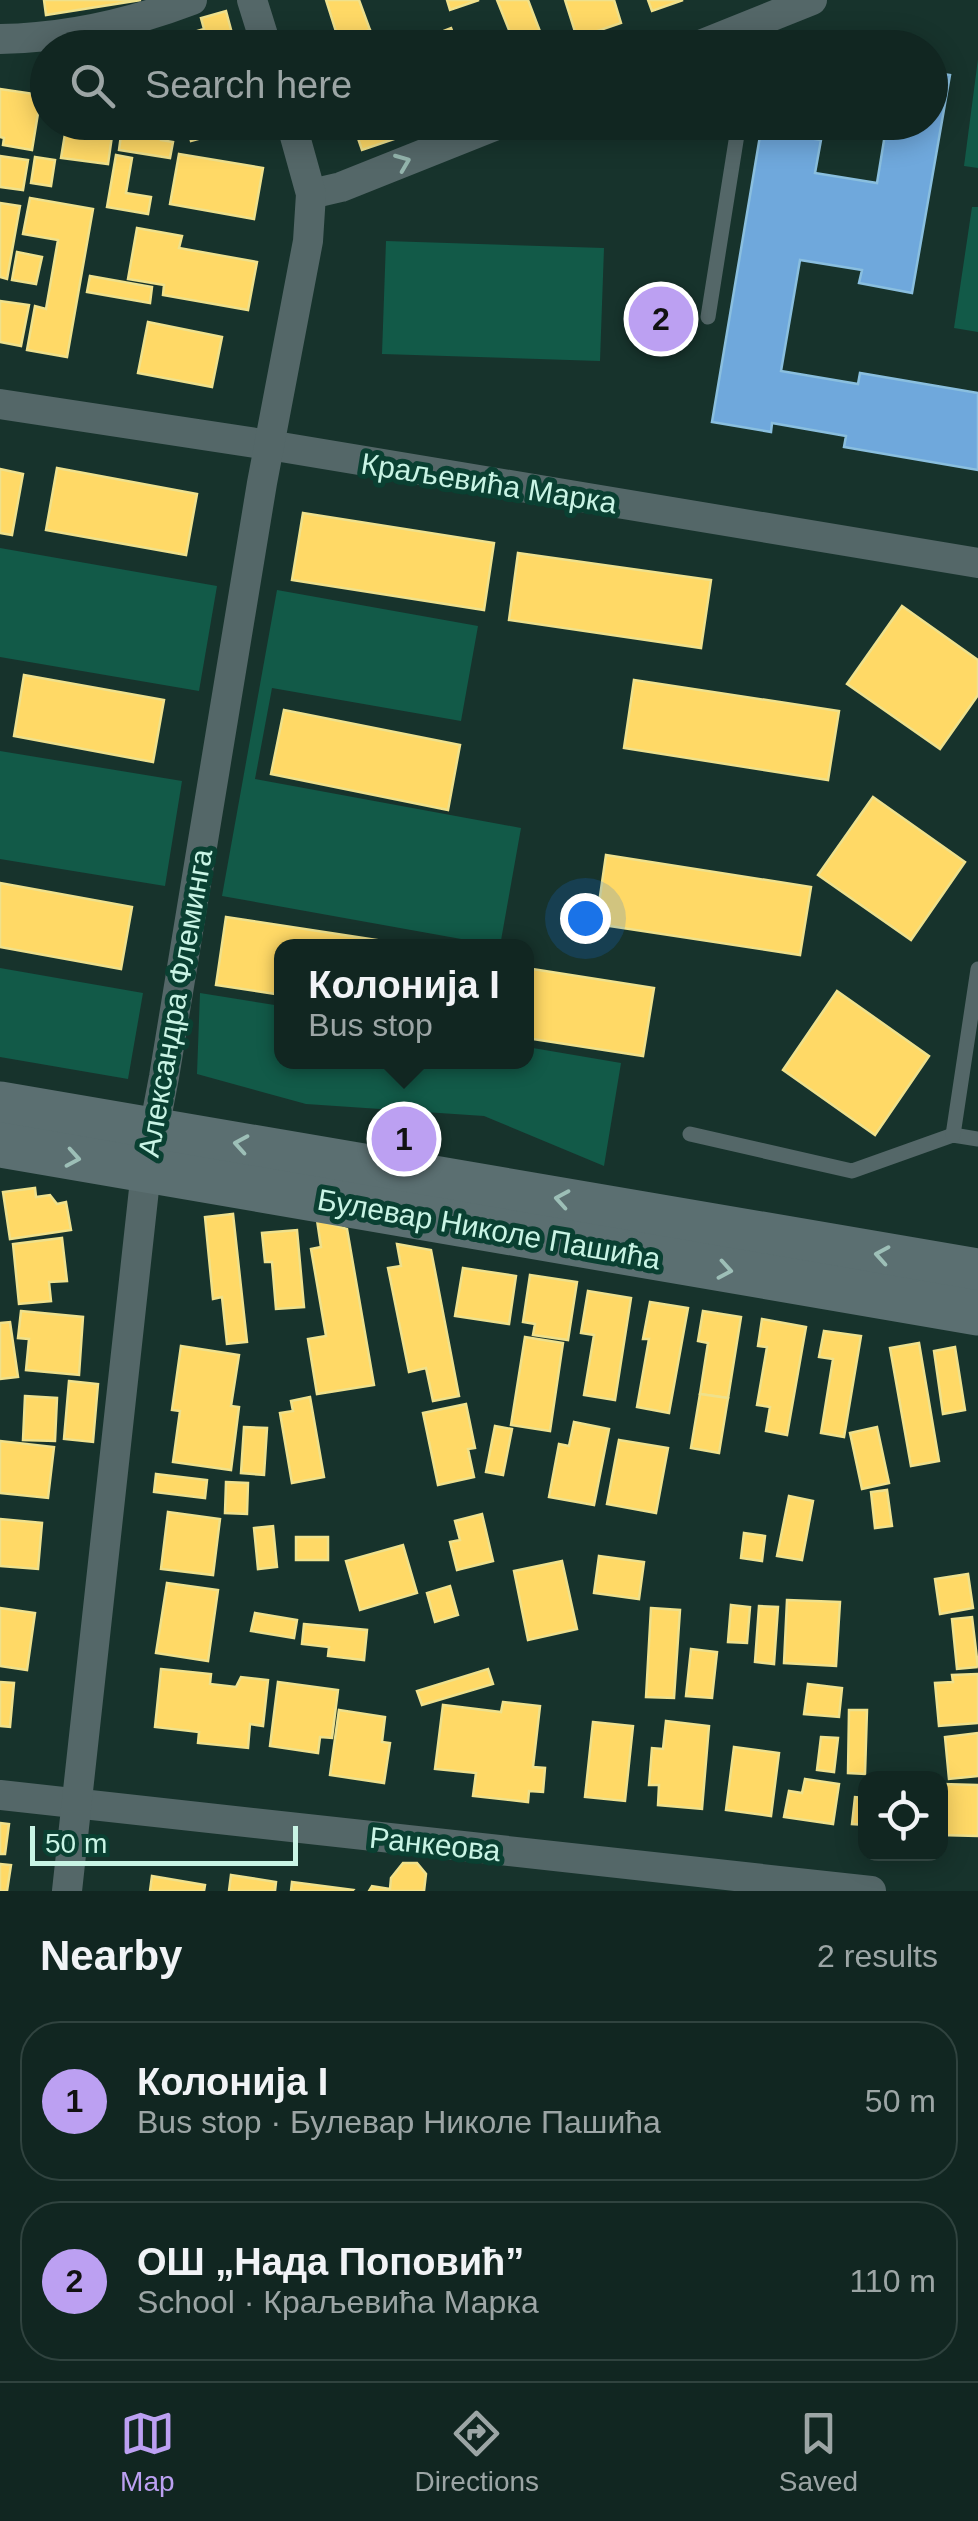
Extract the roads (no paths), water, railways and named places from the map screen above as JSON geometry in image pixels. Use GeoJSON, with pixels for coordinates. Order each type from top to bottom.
{"type":"FeatureCollection","features":[{"type":"Feature","properties":{"kind":"main road","name":"Булевар Николе Пашића"},"geometry":{"type":"LineString","coordinates":[[0,1104],[150,1150],[978,1312]]}},
{"type":"Feature","properties":{"kind":"main road","name":"Булевар Николе Пашића"},"geometry":{"type":"LineString","coordinates":[[0,1145],[150,1150],[978,1272]]}},
{"type":"Feature","properties":{"kind":"street"},"geometry":{"type":"LineString","coordinates":[[88,30],[192,0]]}},
{"type":"Feature","properties":{"kind":"street"},"geometry":{"type":"LineString","coordinates":[[252,0],[261,30]]}},
{"type":"Feature","properties":{"kind":"street"},"geometry":{"type":"LineString","coordinates":[[753,30],[812,0]]}},
{"type":"Feature","properties":{"kind":"street"},"geometry":{"type":"LineString","coordinates":[[0,39],[30,38]]}},
{"type":"Feature","properties":{"kind":"street","name":"Александра Флеминга"},"geometry":{"type":"LineString","coordinates":[[67,1891],[150,1150],[269,446],[308,240],[312,194],[296,140]]}},
{"type":"Feature","properties":{"kind":"street"},"geometry":{"type":"LineString","coordinates":[[312,194],[341,187],[459,140]]}},
{"type":"Feature","properties":{"kind":"street","name":"Краљевића Марка"},"geometry":{"type":"LineString","coordinates":[[0,404],[978,563]]}},
{"type":"Feature","properties":{"kind":"street","name":"Ранкеова"},"geometry":{"type":"LineString","coordinates":[[0,1796],[871,1891]]}},
{"type":"Feature","properties":{"kind":"lane"},"geometry":{"type":"LineString","coordinates":[[708,317],[736,140]]}},
{"type":"Feature","properties":{"kind":"lane"},"geometry":{"type":"LineString","coordinates":[[953,1135],[978,970]]}},
{"type":"Feature","properties":{"kind":"lane"},"geometry":{"type":"LineString","coordinates":[[690,1134],[852,1170],[953,1135],[978,1139]]}},
{"type":"Feature","properties":{"kind":"place","name":"ОШ „Нада Поповић”"},"geometry":{"type":"Point","coordinates":[661,319]}},
{"type":"Feature","properties":{"kind":"place","name":"Колонија I"},"geometry":{"type":"Point","coordinates":[404,1139]}}]}
